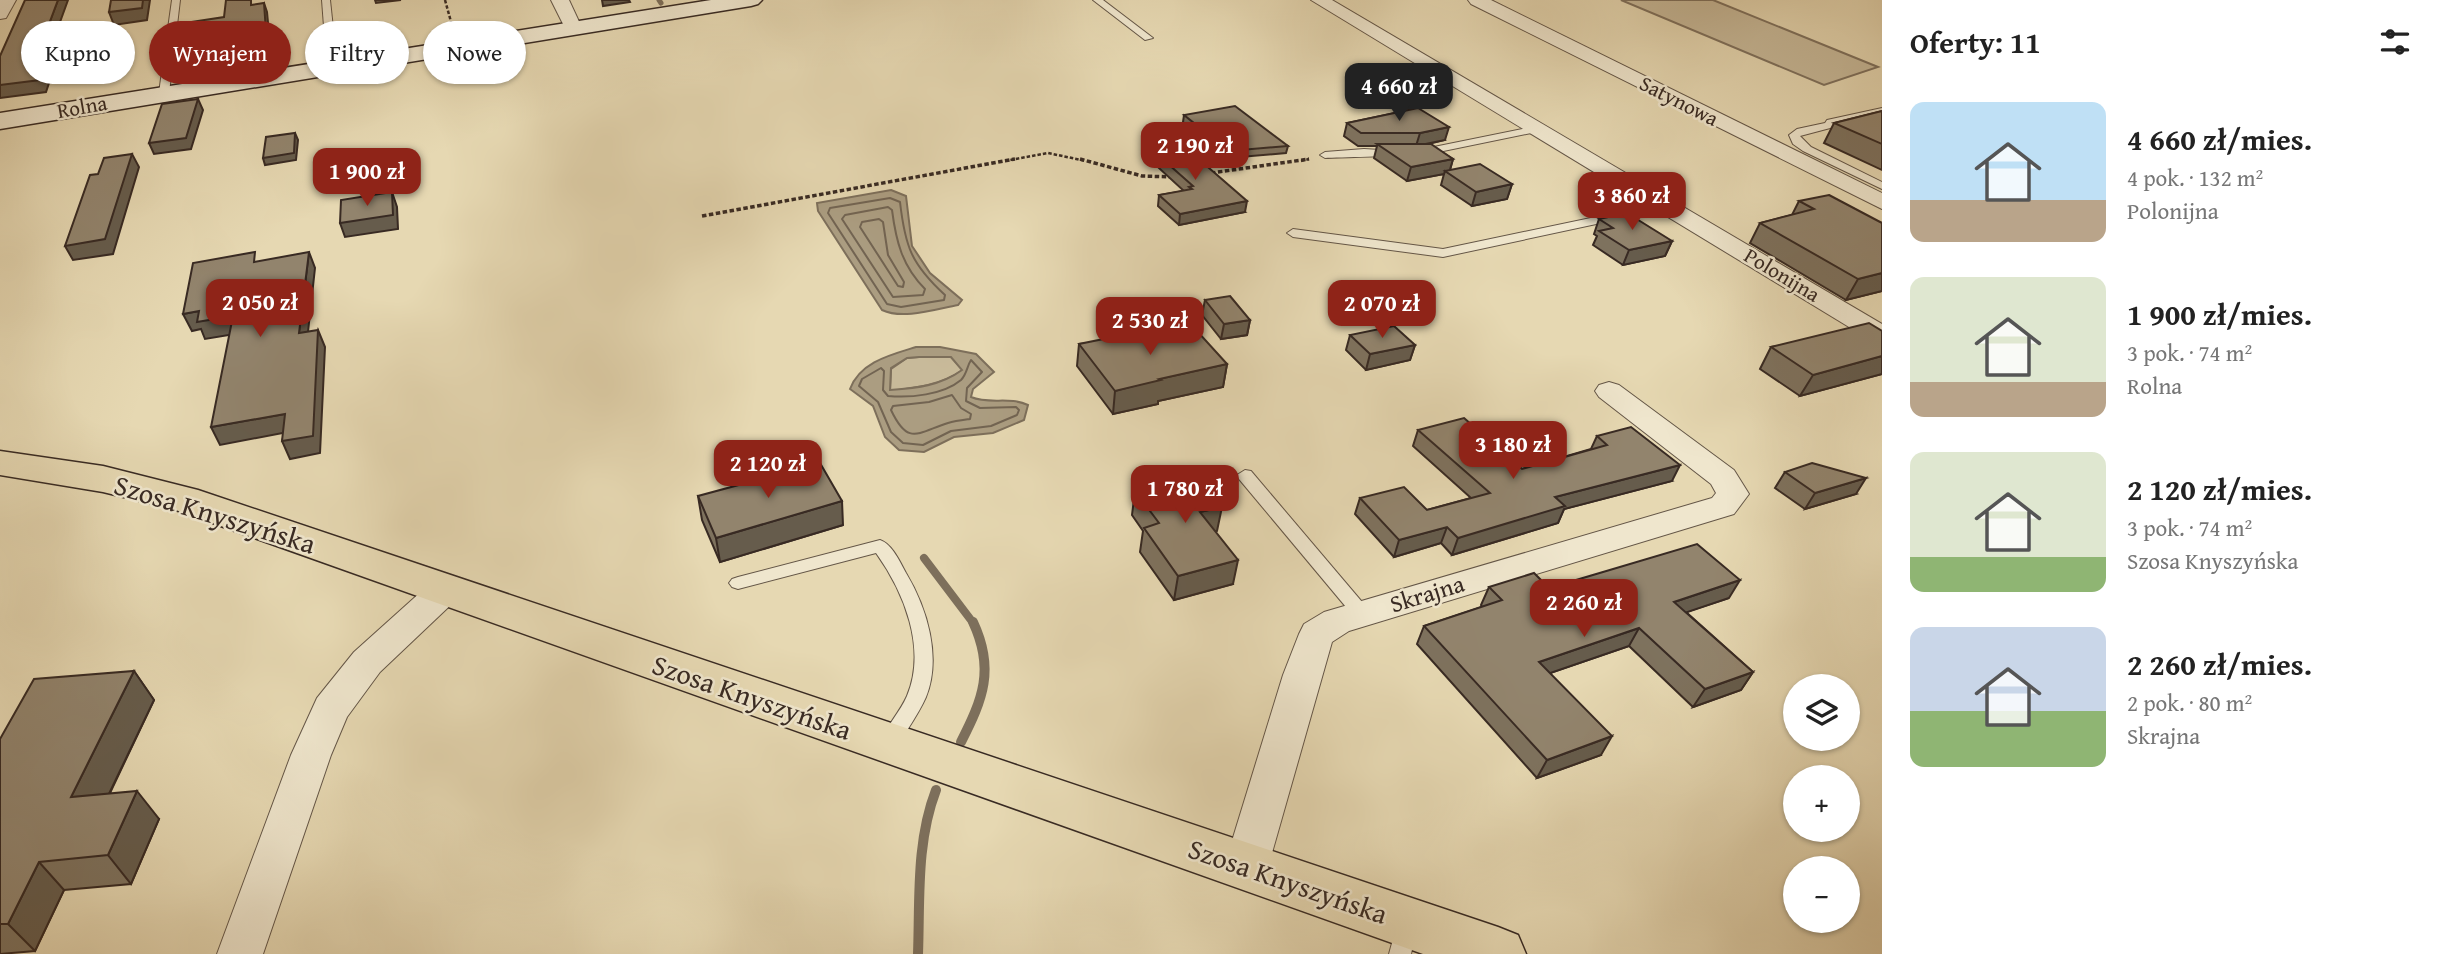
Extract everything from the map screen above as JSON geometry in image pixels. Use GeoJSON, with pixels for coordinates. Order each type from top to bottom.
{"type":"FeatureCollection","features":[{"type":"Feature","properties":{"kind":"main road","name":"Szosa Knyszyńska"},"geometry":{"type":"LineString","coordinates":[[2,466],[103,479],[184,499],[1246,867],[1404,938],[1498,954]]}},
{"type":"Feature","properties":{"kind":"street"},"geometry":{"type":"LineString","coordinates":[[0,14],[7,0]]}},
{"type":"Feature","properties":{"kind":"street"},"geometry":{"type":"LineString","coordinates":[[564,0],[573,28]]}},
{"type":"Feature","properties":{"kind":"street","name":"Rolna"},"geometry":{"type":"LineString","coordinates":[[526,35],[751,0]]}},
{"type":"Feature","properties":{"kind":"street","name":"Polonijna"},"geometry":{"type":"LineString","coordinates":[[1320,0],[1882,335]]}},
{"type":"Feature","properties":{"kind":"street","name":"Satynowa"},"geometry":{"type":"LineString","coordinates":[[1477,0],[1882,202]]}},
{"type":"Feature","properties":{"kind":"street","name":"Rolna"},"geometry":{"type":"LineString","coordinates":[[0,121],[305,70]]}},
{"type":"Feature","properties":{"kind":"street","name":"Skrajna"},"geometry":{"type":"LineString","coordinates":[[1246,867],[1302,675],[1317,634],[1337,621],[1723,506],[1733,494],[1723,477],[1609,391]]}},
{"type":"Feature","properties":{"kind":"street"},"geometry":{"type":"LineString","coordinates":[[240,954],[311,755],[331,709],[367,662],[445,590]]}},
{"type":"Feature","properties":{"kind":"lane"},"geometry":{"type":"LineString","coordinates":[[164,93],[176,0]]}},
{"type":"Feature","properties":{"kind":"lane"},"geometry":{"type":"LineString","coordinates":[[326,0],[328,21]]}},
{"type":"Feature","properties":{"kind":"lane"},"geometry":{"type":"LineString","coordinates":[[1097,0],[1148,38]]}},
{"type":"Feature","properties":{"kind":"lane"},"geometry":{"type":"LineString","coordinates":[[1882,111],[1831,121],[1830,125],[1794,135],[1797,142],[1807,149],[1882,186]]}},
{"type":"Feature","properties":{"kind":"lane"},"geometry":{"type":"LineString","coordinates":[[1325,155],[1337,152],[1427,152],[1537,129]]}},
{"type":"Feature","properties":{"kind":"lane"},"geometry":{"type":"LineString","coordinates":[[1293,233],[1443,253],[1667,206]]}},
{"type":"Feature","properties":{"kind":"lane"},"geometry":{"type":"LineString","coordinates":[[1245,475],[1362,614]]}},
{"type":"Feature","properties":{"kind":"lane"},"geometry":{"type":"LineString","coordinates":[[738,583],[880,546],[896,566],[924,645],[919,690],[888,744]]}},
{"type":"Feature","properties":{"kind":"path"},"geometry":{"type":"LineString","coordinates":[[445,0],[451,21]]}},
{"type":"Feature","properties":{"kind":"path"},"geometry":{"type":"LineString","coordinates":[[702,216],[1048,153],[1070,155],[1117,172],[1154,180],[1178,176]]}},
{"type":"Feature","properties":{"kind":"path"},"geometry":{"type":"LineString","coordinates":[[1203,173],[1287,164],[1325,155]]}},
{"type":"Feature","properties":{"kind":"shaded area"},"geometry":{"type":"Polygon","coordinates":[[[1621,0],[1713,0],[1878,67],[1824,85],[1621,0]]]}},
{"type":"Feature","properties":{"kind":"shaded area"},"geometry":{"type":"Polygon","coordinates":[[[951,357],[963,370],[937,382],[890,391],[891,369],[907,358],[951,357]]]}},
{"type":"Feature","properties":{"kind":"water"},"geometry":{"type":"Polygon","coordinates":[[[891,190],[906,196],[912,246],[930,273],[962,300],[958,305],[909,314],[882,310],[818,211],[817,203],[891,190]]]}},
{"type":"Feature","properties":{"kind":"water"},"geometry":{"type":"Polygon","coordinates":[[[916,347],[940,347],[976,354],[994,372],[973,389],[971,397],[1028,405],[1024,420],[993,433],[954,437],[924,452],[899,450],[885,437],[873,406],[850,389],[868,366],[916,347]],[[951,357],[907,358],[891,368],[890,390],[945,380],[962,370],[951,357]]]}},
{"type":"Feature","properties":{"kind":"building"},"geometry":{"type":"Polygon","coordinates":[[[25,0],[58,0],[50,21],[21,21],[21,82],[0,85],[0,56],[25,0]]]}},
{"type":"Feature","properties":{"kind":"building"},"geometry":{"type":"Polygon","coordinates":[[[111,0],[143,0],[142,8],[109,12],[111,0]]]}},
{"type":"Feature","properties":{"kind":"building"},"geometry":{"type":"Polygon","coordinates":[[[226,0],[251,0],[251,5],[264,3],[265,21],[197,21],[224,17],[226,0]]]}},
{"type":"Feature","properties":{"kind":"building"},"geometry":{"type":"Polygon","coordinates":[[[198,99],[186,138],[149,143],[162,104],[198,99]]]}},
{"type":"Feature","properties":{"kind":"building"},"geometry":{"type":"Polygon","coordinates":[[[1235,106],[1288,146],[1229,151],[1184,115],[1235,106]]]}},
{"type":"Feature","properties":{"kind":"building"},"geometry":{"type":"Polygon","coordinates":[[[1418,108],[1449,127],[1420,133],[1361,133],[1347,123],[1418,108]]]}},
{"type":"Feature","properties":{"kind":"building"},"geometry":{"type":"Polygon","coordinates":[[[1882,111],[1882,144],[1834,123],[1882,111]]]}},
{"type":"Feature","properties":{"kind":"building"},"geometry":{"type":"Polygon","coordinates":[[[295,133],[294,153],[263,158],[266,137],[295,133]]]}},
{"type":"Feature","properties":{"kind":"building"},"geometry":{"type":"Polygon","coordinates":[[[1179,142],[1247,201],[1180,214],[1159,195],[1192,189],[1189,187],[1193,186],[1150,148],[1179,142]]]}},
{"type":"Feature","properties":{"kind":"building"},"geometry":{"type":"Polygon","coordinates":[[[1377,144],[1431,144],[1453,159],[1411,167],[1377,144]]]}},
{"type":"Feature","properties":{"kind":"building"},"geometry":{"type":"Polygon","coordinates":[[[132,154],[105,239],[65,246],[90,175],[98,174],[104,158],[132,154]]]}},
{"type":"Feature","properties":{"kind":"building"},"geometry":{"type":"Polygon","coordinates":[[[1480,164],[1512,184],[1476,192],[1445,171],[1480,164]]]}},
{"type":"Feature","properties":{"kind":"building"},"geometry":{"type":"Polygon","coordinates":[[[392,192],[393,215],[340,223],[341,200],[392,192]]]}},
{"type":"Feature","properties":{"kind":"building"},"geometry":{"type":"Polygon","coordinates":[[[1829,195],[1882,223],[1882,273],[1858,279],[1760,223],[1814,209],[1799,201],[1829,195]]]}},
{"type":"Feature","properties":{"kind":"building"},"geometry":{"type":"Polygon","coordinates":[[[1627,213],[1672,241],[1629,250],[1599,231],[1613,228],[1599,219],[1627,213]]]}},
{"type":"Feature","properties":{"kind":"building"},"geometry":{"type":"Polygon","coordinates":[[[255,252],[254,262],[309,252],[299,333],[318,330],[313,436],[282,441],[285,414],[211,427],[233,316],[197,322],[199,311],[183,314],[193,263],[255,252]]]}},
{"type":"Feature","properties":{"kind":"building"},"geometry":{"type":"Polygon","coordinates":[[[1230,296],[1250,320],[1224,324],[1205,300],[1230,296]]]}},
{"type":"Feature","properties":{"kind":"building"},"geometry":{"type":"Polygon","coordinates":[[[1869,323],[1882,331],[1882,356],[1813,375],[1771,347],[1869,323]]]}},
{"type":"Feature","properties":{"kind":"building"},"geometry":{"type":"Polygon","coordinates":[[[1394,326],[1415,345],[1370,354],[1350,335],[1394,326]]]}},
{"type":"Feature","properties":{"kind":"building"},"geometry":{"type":"Polygon","coordinates":[[[1163,327],[1172,337],[1198,332],[1227,364],[1115,391],[1079,344],[1163,327]]]}},
{"type":"Feature","properties":{"kind":"building"},"geometry":{"type":"Polygon","coordinates":[[[1464,418],[1522,469],[1607,445],[1597,436],[1631,427],[1680,465],[1555,497],[1565,506],[1458,538],[1447,527],[1399,540],[1360,498],[1404,487],[1427,510],[1490,493],[1418,430],[1464,418]]]}},
{"type":"Feature","properties":{"kind":"building"},"geometry":{"type":"Polygon","coordinates":[[[820,463],[842,501],[716,538],[698,496],[820,463]]]}},
{"type":"Feature","properties":{"kind":"building"},"geometry":{"type":"Polygon","coordinates":[[[1812,463],[1866,478],[1815,493],[1785,472],[1812,463]]]}},
{"type":"Feature","properties":{"kind":"building"},"geometry":{"type":"Polygon","coordinates":[[[1197,475],[1222,507],[1200,512],[1238,560],[1178,576],[1144,528],[1159,523],[1135,491],[1197,475]]]}},
{"type":"Feature","properties":{"kind":"building"},"geometry":{"type":"Polygon","coordinates":[[[1697,544],[1740,580],[1674,602],[1753,672],[1705,689],[1639,628],[1539,662],[1612,736],[1547,760],[1424,626],[1502,600],[1489,587],[1534,573],[1549,588],[1697,544]]]}},
{"type":"Feature","properties":{"kind":"building"},"geometry":{"type":"Polygon","coordinates":[[[134,671],[71,797],[137,791],[108,855],[39,862],[8,924],[0,924],[0,739],[34,679],[134,671]]]}},
{"type":"Feature","properties":{"kind":"waterway"},"geometry":{"type":"LineString","coordinates":[[924,558],[974,623]]}},
{"type":"Feature","properties":{"kind":"waterway"},"geometry":{"type":"LineString","coordinates":[[961,742],[984,684],[984,655],[974,623]]}},
{"type":"Feature","properties":{"kind":"waterway"},"geometry":{"type":"LineString","coordinates":[[918,954],[922,850],[936,790]]}}]}
